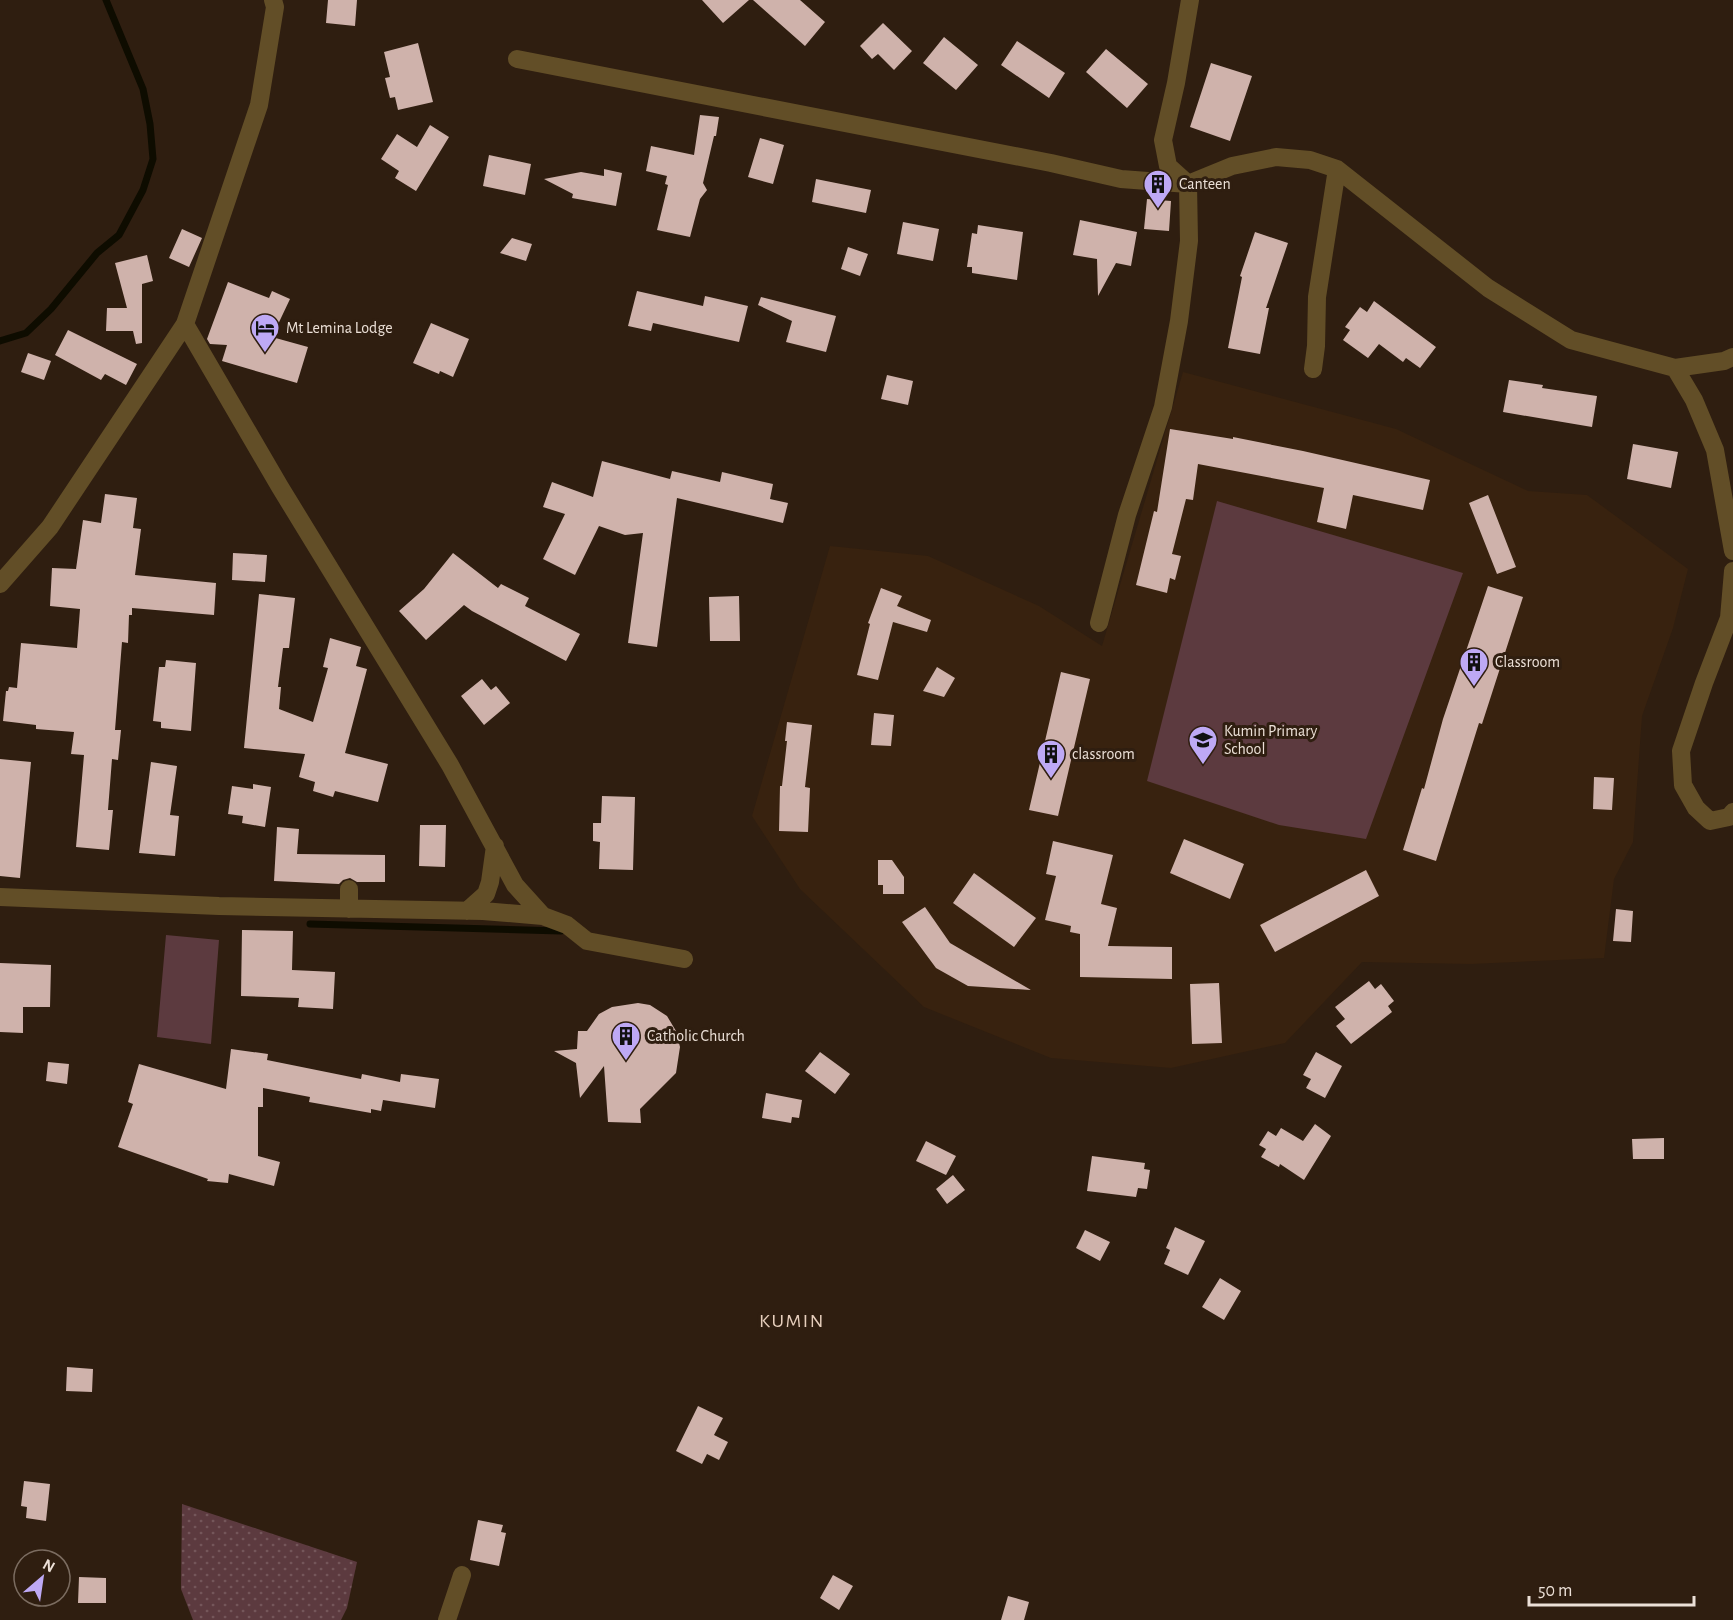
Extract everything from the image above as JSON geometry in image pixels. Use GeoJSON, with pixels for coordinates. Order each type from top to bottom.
{"type":"FeatureCollection","features":[{"type":"Feature","properties":{"kind":"street"},"geometry":{"type":"LineString","coordinates":[[0,584],[50,527],[185,324],[259,105],[275,7],[273,0]]}},
{"type":"Feature","properties":{"kind":"street"},"geometry":{"type":"LineString","coordinates":[[1099,623],[1127,515],[1163,407],[1179,321],[1189,241],[1188,184],[1168,166],[1163,140],[1176,83],[1190,0]]}},
{"type":"Feature","properties":{"kind":"street"},"geometry":{"type":"LineString","coordinates":[[517,60],[1051,163],[1121,179],[1188,184],[1232,166],[1276,157],[1310,160],[1337,169],[1488,288],[1571,340],[1675,368],[1724,361],[1733,357]]}},
{"type":"Feature","properties":{"kind":"street"},"geometry":{"type":"LineString","coordinates":[[1313,369],[1317,297],[1337,169]]}},
{"type":"Feature","properties":{"kind":"street"},"geometry":{"type":"LineString","coordinates":[[185,324],[280,487],[450,765],[515,885],[543,915]]}},
{"type":"Feature","properties":{"kind":"street"},"geometry":{"type":"LineString","coordinates":[[1675,368],[1694,400],[1727,486],[1733,551]]}},
{"type":"Feature","properties":{"kind":"street"},"geometry":{"type":"LineString","coordinates":[[1733,571],[1729,618],[1681,751],[1683,785],[1696,807],[1710,821],[1730,817],[1733,812]]}},
{"type":"Feature","properties":{"kind":"street"},"geometry":{"type":"LineString","coordinates":[[467,911],[486,894],[495,846]]}},
{"type":"Feature","properties":{"kind":"street"},"geometry":{"type":"LineString","coordinates":[[349,889],[349,909]]}},
{"type":"Feature","properties":{"kind":"street"},"geometry":{"type":"LineString","coordinates":[[0,897],[543,915],[567,925],[587,940],[684,959]]}},
{"type":"Feature","properties":{"kind":"street"},"geometry":{"type":"LineString","coordinates":[[447,1620],[462,1575]]}},
{"type":"Feature","properties":{"kind":"shaded area","name":"Kumin Primary School"},"geometry":{"type":"Polygon","coordinates":[[[1183,372],[1396,429],[1528,491],[1587,495],[1688,569],[1673,628],[1642,716],[1633,842],[1614,879],[1604,958],[1471,964],[1362,962],[1285,1043],[1171,1068],[1051,1058],[924,1007],[800,889],[752,816],[830,546],[928,556],[1039,606],[1102,646],[1183,372]]]}},
{"type":"Feature","properties":{"kind":"shaded area"},"geometry":{"type":"Polygon","coordinates":[[[1217,501],[1463,573],[1366,839],[1279,825],[1147,781],[1217,501]]]}},
{"type":"Feature","properties":{"kind":"shaded area"},"geometry":{"type":"Polygon","coordinates":[[[166,935],[219,940],[211,1044],[157,1037],[166,935]]]}},
{"type":"Feature","properties":{"kind":"shaded area"},"geometry":{"type":"Polygon","coordinates":[[[182,1504],[357,1562],[347,1608],[341,1620],[193,1620],[181,1589],[182,1504]]]}},
{"type":"Feature","properties":{"kind":"building"},"geometry":{"type":"Polygon","coordinates":[[[328,0],[357,0],[355,26],[326,23],[328,0]]]}},
{"type":"Feature","properties":{"kind":"building"},"geometry":{"type":"Polygon","coordinates":[[[702,0],[749,0],[723,23],[702,0]]]}},
{"type":"Feature","properties":{"kind":"building"},"geometry":{"type":"Polygon","coordinates":[[[753,0],[800,0],[825,22],[805,46],[753,0]]]}},
{"type":"Feature","properties":{"kind":"building"},"geometry":{"type":"Polygon","coordinates":[[[883,23],[912,51],[894,70],[878,54],[872,59],[860,46],[883,23]]]}},
{"type":"Feature","properties":{"kind":"building"},"geometry":{"type":"Polygon","coordinates":[[[944,37],[978,65],[956,90],[923,63],[944,37]]]}},
{"type":"Feature","properties":{"kind":"building"},"geometry":{"type":"Polygon","coordinates":[[[1017,41],[1065,73],[1049,98],[1001,65],[1017,41]]]}},
{"type":"Feature","properties":{"kind":"building"},"geometry":{"type":"Polygon","coordinates":[[[418,43],[433,102],[398,110],[395,97],[390,98],[385,78],[390,77],[384,52],[418,43]]]}},
{"type":"Feature","properties":{"kind":"building"},"geometry":{"type":"Polygon","coordinates":[[[1106,49],[1148,84],[1127,108],[1086,72],[1106,49]]]}},
{"type":"Feature","properties":{"kind":"building"},"geometry":{"type":"Polygon","coordinates":[[[1211,63],[1252,76],[1230,141],[1190,127],[1211,63]]]}},
{"type":"Feature","properties":{"kind":"building"},"geometry":{"type":"Polygon","coordinates":[[[700,115],[719,117],[703,183],[707,190],[700,199],[690,237],[657,230],[668,185],[665,184],[667,176],[646,171],[651,146],[694,155],[700,115]]]}},
{"type":"Feature","properties":{"kind":"building"},"geometry":{"type":"Polygon","coordinates":[[[430,125],[449,137],[416,191],[395,178],[399,171],[381,159],[397,134],[417,147],[430,125]]]}},
{"type":"Feature","properties":{"kind":"building"},"geometry":{"type":"Polygon","coordinates":[[[760,138],[784,145],[773,184],[748,177],[760,138]]]}},
{"type":"Feature","properties":{"kind":"building"},"geometry":{"type":"Polygon","coordinates":[[[489,155],[531,164],[525,195],[483,186],[489,155]]]}},
{"type":"Feature","properties":{"kind":"building"},"geometry":{"type":"Polygon","coordinates":[[[604,169],[622,173],[616,206],[572,198],[573,194],[544,179],[581,172],[604,176],[604,169]]]}},
{"type":"Feature","properties":{"kind":"building"},"geometry":{"type":"Polygon","coordinates":[[[816,179],[871,190],[866,213],[812,202],[816,179]]]}},
{"type":"Feature","properties":{"kind":"building","name":"Canteen"},"geometry":{"type":"Polygon","coordinates":[[[1147,199],[1171,201],[1169,231],[1144,229],[1147,199]]]}},
{"type":"Feature","properties":{"kind":"building"},"geometry":{"type":"Polygon","coordinates":[[[1080,220],[1137,232],[1131,266],[1116,263],[1098,296],[1097,259],[1073,255],[1080,220]]]}},
{"type":"Feature","properties":{"kind":"building"},"geometry":{"type":"Polygon","coordinates":[[[903,222],[939,229],[933,261],[897,254],[903,222]]]}},
{"type":"Feature","properties":{"kind":"building"},"geometry":{"type":"Polygon","coordinates":[[[978,225],[1023,232],[1017,280],[972,273],[972,267],[967,267],[972,233],[977,234],[978,225]]]}},
{"type":"Feature","properties":{"kind":"building"},"geometry":{"type":"Polygon","coordinates":[[[182,229],[202,238],[189,267],[169,258],[182,229]]]}},
{"type":"Feature","properties":{"kind":"building"},"geometry":{"type":"Polygon","coordinates":[[[1255,232],[1288,243],[1266,308],[1269,308],[1260,354],[1228,348],[1242,277],[1240,276],[1255,232]]]}},
{"type":"Feature","properties":{"kind":"building"},"geometry":{"type":"Polygon","coordinates":[[[512,238],[532,244],[526,261],[500,253],[512,238]]]}},
{"type":"Feature","properties":{"kind":"building"},"geometry":{"type":"Polygon","coordinates":[[[848,247],[868,254],[860,276],[841,269],[848,247]]]}},
{"type":"Feature","properties":{"kind":"building"},"geometry":{"type":"Polygon","coordinates":[[[147,255],[153,281],[142,284],[142,343],[136,344],[133,331],[106,331],[107,308],[127,308],[115,263],[147,255]]]}},
{"type":"Feature","properties":{"kind":"building"},"geometry":{"type":"Polygon","coordinates":[[[228,282],[269,298],[272,291],[290,299],[272,337],[308,347],[297,383],[222,361],[227,345],[210,344],[207,339],[228,282]]]}},
{"type":"Feature","properties":{"kind":"building"},"geometry":{"type":"Polygon","coordinates":[[[637,291],[703,306],[705,296],[748,306],[739,342],[653,323],[651,331],[628,326],[637,291]]]}},
{"type":"Feature","properties":{"kind":"building"},"geometry":{"type":"Polygon","coordinates":[[[761,297],[836,316],[826,352],[786,342],[792,321],[758,305],[761,297]]]}},
{"type":"Feature","properties":{"kind":"building"},"geometry":{"type":"Polygon","coordinates":[[[1374,301],[1436,347],[1420,368],[1406,358],[1403,362],[1379,344],[1368,358],[1343,340],[1350,330],[1345,327],[1360,307],[1367,312],[1374,301]]]}},
{"type":"Feature","properties":{"kind":"building"},"geometry":{"type":"Polygon","coordinates":[[[431,323],[469,339],[453,377],[413,363],[431,323]]]}},
{"type":"Feature","properties":{"kind":"building"},"geometry":{"type":"Polygon","coordinates":[[[68,330],[137,364],[126,385],[105,374],[101,380],[55,355],[68,330]]]}},
{"type":"Feature","properties":{"kind":"building"},"geometry":{"type":"Polygon","coordinates":[[[28,353],[51,361],[44,380],[21,372],[28,353]]]}},
{"type":"Feature","properties":{"kind":"building"},"geometry":{"type":"Polygon","coordinates":[[[887,375],[913,381],[908,405],[881,399],[887,375]]]}},
{"type":"Feature","properties":{"kind":"building"},"geometry":{"type":"Polygon","coordinates":[[[1509,380],[1543,385],[1542,388],[1597,396],[1592,427],[1503,412],[1509,380]]]}},
{"type":"Feature","properties":{"kind":"building"},"geometry":{"type":"Polygon","coordinates":[[[1170,429],[1233,439],[1233,437],[1430,480],[1423,510],[1353,495],[1346,529],[1317,522],[1324,488],[1198,464],[1193,500],[1186,499],[1172,554],[1181,556],[1175,580],[1170,578],[1167,593],[1136,585],[1154,511],[1157,512],[1170,429]]]}},
{"type":"Feature","properties":{"kind":"building"},"geometry":{"type":"Polygon","coordinates":[[[1633,444],[1678,452],[1671,488],[1627,479],[1633,444]]]}},
{"type":"Feature","properties":{"kind":"building"},"geometry":{"type":"Polygon","coordinates":[[[602,461],[670,479],[672,471],[720,482],[722,472],[773,484],[770,499],[788,503],[783,523],[677,498],[657,647],[628,643],[643,533],[625,535],[599,526],[575,575],[543,559],[565,514],[543,507],[552,482],[593,497],[602,461]]]}},
{"type":"Feature","properties":{"kind":"building"},"geometry":{"type":"Polygon","coordinates":[[[105,494],[137,498],[133,528],[141,529],[135,575],[216,583],[214,615],[132,608],[132,615],[129,615],[128,643],[122,642],[115,730],[121,730],[118,760],[112,759],[108,810],[113,810],[109,850],[76,847],[84,755],[71,754],[74,732],[36,729],[36,725],[3,721],[6,691],[9,687],[17,688],[21,643],[77,648],[80,609],[50,606],[52,568],[76,569],[83,520],[101,523],[105,494]]]}},
{"type":"Feature","properties":{"kind":"building"},"geometry":{"type":"Polygon","coordinates":[[[1488,495],[1516,567],[1497,574],[1469,503],[1488,495]]]}},
{"type":"Feature","properties":{"kind":"building"},"geometry":{"type":"Polygon","coordinates":[[[233,553],[267,555],[265,582],[232,580],[233,553]]]}},
{"type":"Feature","properties":{"kind":"building"},"geometry":{"type":"Polygon","coordinates":[[[453,553],[498,588],[501,584],[529,598],[525,606],[580,634],[566,661],[464,605],[426,640],[399,611],[424,589],[453,553]]]}},
{"type":"Feature","properties":{"kind":"building"},"geometry":{"type":"Polygon","coordinates":[[[1488,586],[1523,597],[1482,724],[1479,723],[1436,861],[1403,850],[1422,788],[1424,789],[1443,719],[1488,586]]]}},
{"type":"Feature","properties":{"kind":"building"},"geometry":{"type":"Polygon","coordinates":[[[881,588],[902,596],[897,606],[931,620],[927,632],[893,622],[878,680],[857,675],[870,624],[868,623],[881,588]]]}},
{"type":"Feature","properties":{"kind":"building"},"geometry":{"type":"Polygon","coordinates":[[[259,594],[295,598],[289,648],[283,648],[278,687],[281,687],[279,709],[313,722],[328,668],[323,667],[330,638],[361,647],[356,666],[367,669],[345,753],[388,764],[378,802],[335,791],[333,797],[313,791],[315,782],[299,777],[305,754],[244,748],[259,594]]]}},
{"type":"Feature","properties":{"kind":"building"},"geometry":{"type":"Polygon","coordinates":[[[739,596],[740,641],[710,641],[709,597],[739,596]]]}},
{"type":"Feature","properties":{"kind":"building"},"geometry":{"type":"Polygon","coordinates":[[[166,660],[196,663],[191,731],[161,728],[161,722],[153,721],[159,667],[165,667],[166,660]]]}},
{"type":"Feature","properties":{"kind":"building"},"geometry":{"type":"Polygon","coordinates":[[[937,667],[955,678],[944,697],[923,691],[937,667]]]}},
{"type":"Feature","properties":{"kind":"building"},"geometry":{"type":"Polygon","coordinates":[[[1061,672],[1090,679],[1058,816],[1029,810],[1061,672]]]}},
{"type":"Feature","properties":{"kind":"building"},"geometry":{"type":"Polygon","coordinates":[[[482,679],[491,690],[496,686],[510,703],[484,725],[461,696],[482,679]]]}},
{"type":"Feature","properties":{"kind":"building"},"geometry":{"type":"Polygon","coordinates":[[[874,713],[894,715],[891,746],[871,745],[874,713]]]}},
{"type":"Feature","properties":{"kind":"building"},"geometry":{"type":"Polygon","coordinates":[[[787,722],[812,725],[805,787],[810,788],[808,832],[779,831],[780,786],[782,786],[787,741],[785,741],[787,722]]]}},
{"type":"Feature","properties":{"kind":"building"},"geometry":{"type":"Polygon","coordinates":[[[0,759],[31,762],[20,878],[0,876],[0,759]]]}},
{"type":"Feature","properties":{"kind":"building"},"geometry":{"type":"Polygon","coordinates":[[[151,762],[177,766],[170,815],[179,816],[175,856],[139,853],[151,762]]]}},
{"type":"Feature","properties":{"kind":"building"},"geometry":{"type":"Polygon","coordinates":[[[1594,777],[1614,778],[1612,810],[1593,809],[1594,777]]]}},
{"type":"Feature","properties":{"kind":"building"},"geometry":{"type":"Polygon","coordinates":[[[253,784],[271,787],[265,827],[242,823],[243,816],[228,814],[232,786],[253,789],[253,784]]]}},
{"type":"Feature","properties":{"kind":"building"},"geometry":{"type":"Polygon","coordinates":[[[602,796],[635,797],[633,870],[599,869],[600,842],[593,841],[593,823],[601,823],[602,796]]]}},
{"type":"Feature","properties":{"kind":"building"},"geometry":{"type":"Polygon","coordinates":[[[420,825],[446,825],[445,867],[419,866],[420,825]]]}},
{"type":"Feature","properties":{"kind":"building"},"geometry":{"type":"Polygon","coordinates":[[[277,827],[299,829],[297,854],[385,855],[385,882],[357,882],[350,878],[339,884],[274,881],[277,827]]]}},
{"type":"Feature","properties":{"kind":"building"},"geometry":{"type":"Polygon","coordinates":[[[1184,839],[1244,864],[1230,899],[1170,873],[1184,839]]]}},
{"type":"Feature","properties":{"kind":"building"},"geometry":{"type":"Polygon","coordinates":[[[1053,841],[1113,855],[1101,904],[1117,908],[1108,946],[1172,947],[1172,979],[1080,977],[1080,934],[1070,932],[1071,926],[1045,920],[1056,876],[1046,874],[1053,841]]]}},
{"type":"Feature","properties":{"kind":"building"},"geometry":{"type":"Polygon","coordinates":[[[878,860],[892,860],[904,877],[904,894],[883,894],[883,885],[878,885],[878,860]]]}},
{"type":"Feature","properties":{"kind":"building"},"geometry":{"type":"Polygon","coordinates":[[[1366,870],[1379,896],[1275,952],[1260,925],[1366,870]]]}},
{"type":"Feature","properties":{"kind":"building"},"geometry":{"type":"Polygon","coordinates":[[[974,873],[1036,918],[1014,947],[953,903],[974,873]]]}},
{"type":"Feature","properties":{"kind":"building"},"geometry":{"type":"Polygon","coordinates":[[[925,907],[950,943],[1031,990],[968,986],[936,968],[902,922],[925,907]]]}},
{"type":"Feature","properties":{"kind":"building"},"geometry":{"type":"Polygon","coordinates":[[[1616,909],[1633,911],[1631,942],[1613,941],[1616,909]]]}},
{"type":"Feature","properties":{"kind":"building"},"geometry":{"type":"Polygon","coordinates":[[[242,930],[293,931],[292,970],[335,972],[333,1009],[298,1007],[299,998],[241,996],[242,930]]]}},
{"type":"Feature","properties":{"kind":"building"},"geometry":{"type":"Polygon","coordinates":[[[0,963],[51,965],[50,1007],[23,1007],[23,1033],[0,1032],[0,963]]]}},
{"type":"Feature","properties":{"kind":"building"},"geometry":{"type":"Polygon","coordinates":[[[1369,981],[1375,989],[1381,984],[1394,1001],[1388,1006],[1392,1012],[1351,1044],[1336,1026],[1345,1019],[1335,1007],[1369,981]]]}},
{"type":"Feature","properties":{"kind":"building"},"geometry":{"type":"Polygon","coordinates":[[[1219,983],[1222,1043],[1192,1044],[1190,984],[1219,983]]]}},
{"type":"Feature","properties":{"kind":"building","name":"Catholic Church"},"geometry":{"type":"Polygon","coordinates":[[[638,1003],[650,1005],[667,1016],[676,1031],[680,1047],[676,1073],[640,1109],[641,1123],[608,1122],[604,1066],[580,1098],[576,1063],[554,1051],[577,1049],[578,1031],[587,1031],[599,1014],[612,1007],[638,1003]]]}},
{"type":"Feature","properties":{"kind":"building"},"geometry":{"type":"Polygon","coordinates":[[[231,1049],[268,1054],[267,1060],[361,1079],[362,1074],[400,1082],[401,1074],[439,1079],[435,1108],[383,1100],[381,1111],[371,1109],[371,1113],[309,1102],[310,1097],[263,1088],[263,1107],[258,1107],[258,1156],[280,1162],[274,1186],[229,1174],[228,1183],[207,1181],[208,1179],[118,1147],[133,1104],[128,1102],[139,1064],[226,1089],[231,1049]]]}},
{"type":"Feature","properties":{"kind":"building"},"geometry":{"type":"Polygon","coordinates":[[[820,1052],[850,1074],[835,1094],[805,1071],[820,1052]]]}},
{"type":"Feature","properties":{"kind":"building"},"geometry":{"type":"Polygon","coordinates":[[[1316,1052],[1342,1066],[1325,1098],[1306,1088],[1311,1079],[1303,1075],[1316,1052]]]}},
{"type":"Feature","properties":{"kind":"building"},"geometry":{"type":"Polygon","coordinates":[[[48,1062],[69,1064],[67,1084],[46,1081],[48,1062]]]}},
{"type":"Feature","properties":{"kind":"building"},"geometry":{"type":"Polygon","coordinates":[[[766,1093],[802,1100],[799,1118],[792,1117],[791,1123],[762,1118],[766,1093]]]}},
{"type":"Feature","properties":{"kind":"building"},"geometry":{"type":"Polygon","coordinates":[[[1315,1124],[1331,1136],[1304,1180],[1280,1164],[1279,1167],[1261,1157],[1266,1149],[1259,1145],[1268,1131],[1276,1136],[1281,1128],[1303,1141],[1315,1124]]]}},
{"type":"Feature","properties":{"kind":"building"},"geometry":{"type":"Polygon","coordinates":[[[1664,1138],[1664,1159],[1633,1159],[1632,1139],[1664,1138]]]}},
{"type":"Feature","properties":{"kind":"building"},"geometry":{"type":"Polygon","coordinates":[[[926,1141],[956,1156],[946,1175],[916,1161],[926,1141]]]}},
{"type":"Feature","properties":{"kind":"building"},"geometry":{"type":"Polygon","coordinates":[[[1092,1156],[1145,1163],[1144,1169],[1150,1170],[1147,1189],[1138,1188],[1136,1197],[1087,1191],[1092,1156]]]}},
{"type":"Feature","properties":{"kind":"building"},"geometry":{"type":"Polygon","coordinates":[[[953,1175],[965,1190],[947,1204],[936,1189],[953,1175]]]}},
{"type":"Feature","properties":{"kind":"building"},"geometry":{"type":"Polygon","coordinates":[[[1175,1227],[1205,1241],[1188,1275],[1164,1264],[1170,1250],[1166,1248],[1175,1227]]]}},
{"type":"Feature","properties":{"kind":"building"},"geometry":{"type":"Polygon","coordinates":[[[1085,1230],[1110,1242],[1100,1261],[1076,1248],[1085,1230]]]}},
{"type":"Feature","properties":{"kind":"building"},"geometry":{"type":"Polygon","coordinates":[[[1220,1278],[1241,1291],[1224,1320],[1202,1307],[1220,1278]]]}},
{"type":"Feature","properties":{"kind":"building"},"geometry":{"type":"Polygon","coordinates":[[[67,1367],[93,1369],[92,1392],[66,1391],[67,1367]]]}},
{"type":"Feature","properties":{"kind":"building"},"geometry":{"type":"Polygon","coordinates":[[[698,1406],[723,1418],[714,1435],[728,1442],[719,1460],[707,1454],[702,1464],[676,1451],[698,1406]]]}},
{"type":"Feature","properties":{"kind":"building"},"geometry":{"type":"Polygon","coordinates":[[[24,1481],[50,1484],[46,1521],[26,1518],[27,1507],[21,1506],[24,1481]]]}},
{"type":"Feature","properties":{"kind":"building"},"geometry":{"type":"Polygon","coordinates":[[[478,1520],[503,1525],[501,1532],[506,1533],[499,1566],[470,1560],[478,1520]]]}},
{"type":"Feature","properties":{"kind":"building"},"geometry":{"type":"Polygon","coordinates":[[[833,1575],[853,1586],[839,1610],[820,1598],[833,1575]]]}},
{"type":"Feature","properties":{"kind":"building"},"geometry":{"type":"Polygon","coordinates":[[[79,1577],[106,1578],[106,1603],[78,1603],[79,1577]]]}},
{"type":"Feature","properties":{"kind":"building"},"geometry":{"type":"Polygon","coordinates":[[[1008,1596],[1029,1602],[1024,1620],[1001,1620],[1008,1596]]]}},
{"type":"Feature","properties":{"kind":"waterway"},"geometry":{"type":"LineString","coordinates":[[0,341],[26,333],[51,309],[97,253],[119,235],[143,190],[153,159],[150,124],[143,89],[106,0]]}},
{"type":"Feature","properties":{"kind":"waterway"},"geometry":{"type":"LineString","coordinates":[[310,924],[561,931]]}},
{"type":"Feature","properties":{"kind":"place","name":"Canteen"},"geometry":{"type":"Point","coordinates":[1158,210]}},
{"type":"Feature","properties":{"kind":"place","name":"Mt Lemina Lodge"},"geometry":{"type":"Point","coordinates":[265,354]}},
{"type":"Feature","properties":{"kind":"place","name":"Classroom"},"geometry":{"type":"Point","coordinates":[1474,688]}},
{"type":"Feature","properties":{"kind":"place","name":"Kumin Primary School"},"geometry":{"type":"Point","coordinates":[1203,766]}},
{"type":"Feature","properties":{"kind":"place","name":"classroom"},"geometry":{"type":"Point","coordinates":[1051,780]}},
{"type":"Feature","properties":{"kind":"place","name":"Catholic Church"},"geometry":{"type":"Point","coordinates":[626,1062]}},
{"type":"Feature","properties":{"kind":"district","name":"KUMIN"},"geometry":{"type":"Point","coordinates":[792,1321]}}]}
